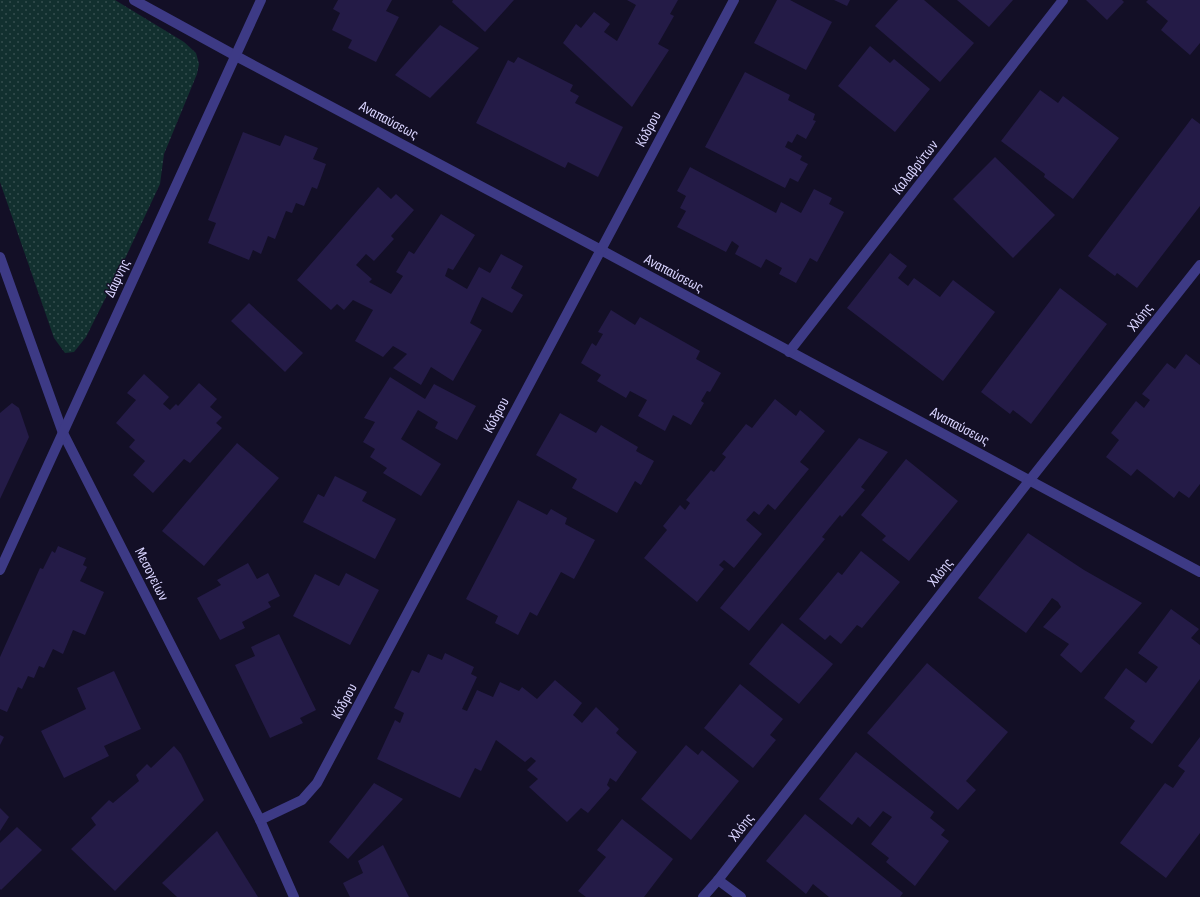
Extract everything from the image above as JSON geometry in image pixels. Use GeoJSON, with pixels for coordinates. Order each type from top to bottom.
{"type":"FeatureCollection","features":[{"type":"Feature","properties":{"kind":"street","name":"Αναπαύσεως"},"geometry":{"type":"LineString","coordinates":[[134,0],[1200,572]]}},
{"type":"Feature","properties":{"kind":"street","name":"Δάφνης"},"geometry":{"type":"LineString","coordinates":[[0,570],[261,0]]}},
{"type":"Feature","properties":{"kind":"street","name":"Κόδρου"},"geometry":{"type":"LineString","coordinates":[[260,820],[302,800],[317,782],[734,0]]}},
{"type":"Feature","properties":{"kind":"street","name":"Καλαβρύτων"},"geometry":{"type":"LineString","coordinates":[[790,352],[1063,0]]}},
{"type":"Feature","properties":{"kind":"street","name":"Μεσογείων"},"geometry":{"type":"LineString","coordinates":[[0,257],[63,433],[260,820],[294,897]]}},
{"type":"Feature","properties":{"kind":"street","name":"Χλόης"},"geometry":{"type":"LineString","coordinates":[[703,897],[718,880],[1029,481],[1200,265]]}},
{"type":"Feature","properties":{"kind":"street"},"geometry":{"type":"LineString","coordinates":[[718,880],[741,897]]}},
{"type":"Feature","properties":{"kind":"green space"},"geometry":{"type":"Polygon","coordinates":[[[0,0],[115,0],[184,42],[196,53],[199,64],[197,74],[164,154],[160,184],[86,337],[74,352],[65,353],[54,338],[0,182],[0,0]]]}},
{"type":"Feature","properties":{"kind":"building"},"geometry":{"type":"Polygon","coordinates":[[[338,0],[392,0],[386,11],[399,17],[376,62],[348,48],[352,40],[332,30],[340,13],[333,9],[338,0]]]}},
{"type":"Feature","properties":{"kind":"building"},"geometry":{"type":"Polygon","coordinates":[[[453,0],[514,0],[485,32],[452,2],[453,0]]]}},
{"type":"Feature","properties":{"kind":"building"},"geometry":{"type":"Polygon","coordinates":[[[627,0],[678,0],[670,14],[674,16],[658,44],[669,50],[632,107],[563,43],[576,24],[581,28],[594,12],[610,24],[604,32],[617,41],[636,5],[627,0]]]}},
{"type":"Feature","properties":{"kind":"building"},"geometry":{"type":"Polygon","coordinates":[[[777,0],[790,0],[832,22],[806,70],[754,43],[777,0]]]}},
{"type":"Feature","properties":{"kind":"building"},"geometry":{"type":"Polygon","coordinates":[[[834,0],[850,0],[847,6],[834,0]]]}},
{"type":"Feature","properties":{"kind":"building"},"geometry":{"type":"Polygon","coordinates":[[[898,0],[924,0],[974,43],[940,82],[875,26],[898,0]]]}},
{"type":"Feature","properties":{"kind":"building"},"geometry":{"type":"Polygon","coordinates":[[[957,0],[1013,0],[989,27],[957,0]]]}},
{"type":"Feature","properties":{"kind":"building"},"geometry":{"type":"Polygon","coordinates":[[[1086,0],[1122,0],[1124,2],[1107,20],[1086,0]]]}},
{"type":"Feature","properties":{"kind":"building"},"geometry":{"type":"Polygon","coordinates":[[[1148,0],[1200,0],[1200,43],[1190,55],[1161,30],[1168,21],[1146,2],[1148,0]]]}},
{"type":"Feature","properties":{"kind":"building"},"geometry":{"type":"Polygon","coordinates":[[[440,25],[479,48],[430,98],[395,75],[440,25]]]}},
{"type":"Feature","properties":{"kind":"building"},"geometry":{"type":"Polygon","coordinates":[[[870,46],[890,63],[894,59],[930,89],[895,132],[838,86],[870,46]]]}},
{"type":"Feature","properties":{"kind":"building"},"geometry":{"type":"Polygon","coordinates":[[[518,57],[573,85],[570,91],[579,96],[575,103],[623,127],[598,177],[568,162],[565,168],[476,123],[508,60],[514,63],[518,57]]]}},
{"type":"Feature","properties":{"kind":"building"},"geometry":{"type":"Polygon","coordinates":[[[745,72],[790,95],[788,100],[815,114],[813,120],[816,121],[806,139],[797,134],[792,143],[788,141],[785,147],[802,156],[800,160],[808,164],[798,182],[790,178],[785,188],[705,147],[745,72]]]}},
{"type":"Feature","properties":{"kind":"building"},"geometry":{"type":"Polygon","coordinates":[[[1040,90],[1058,103],[1063,96],[1119,138],[1073,199],[1044,177],[1045,174],[1001,141],[1040,90]]]}},
{"type":"Feature","properties":{"kind":"building"},"geometry":{"type":"Polygon","coordinates":[[[1192,118],[1200,124],[1200,206],[1137,288],[1117,273],[1115,276],[1088,256],[1192,118]]]}},
{"type":"Feature","properties":{"kind":"building"},"geometry":{"type":"Polygon","coordinates":[[[243,132],[280,146],[285,135],[318,148],[313,159],[326,164],[317,189],[312,187],[304,206],[296,203],[292,213],[286,211],[275,239],[268,236],[261,254],[253,250],[249,260],[208,243],[216,223],[208,220],[243,132]]]}},
{"type":"Feature","properties":{"kind":"building"},"geometry":{"type":"Polygon","coordinates":[[[995,157],[1055,215],[1013,258],[953,199],[995,157]]]}},
{"type":"Feature","properties":{"kind":"building"},"geometry":{"type":"Polygon","coordinates":[[[690,167],[776,213],[781,202],[801,213],[814,189],[832,198],[829,204],[844,212],[817,262],[810,258],[796,283],[779,274],[782,268],[766,259],[761,268],[735,254],[739,246],[732,241],[726,252],[677,227],[686,211],[680,208],[686,196],[677,191],[690,167]]]}},
{"type":"Feature","properties":{"kind":"building"},"geometry":{"type":"Polygon","coordinates":[[[378,187],[391,199],[396,194],[414,210],[391,236],[394,239],[374,261],[366,254],[356,265],[372,279],[369,282],[391,294],[403,276],[396,272],[409,251],[414,254],[441,214],[475,235],[453,270],[448,268],[445,276],[467,289],[479,267],[490,273],[501,254],[523,266],[511,288],[523,295],[512,313],[482,297],[470,323],[482,330],[453,381],[431,367],[421,385],[393,368],[407,354],[393,346],[383,357],[355,341],[373,310],[353,300],[344,310],[337,304],[331,310],[297,280],[378,187]]]}},
{"type":"Feature","properties":{"kind":"building"},"geometry":{"type":"Polygon","coordinates":[[[890,253],[907,266],[898,278],[908,286],[914,278],[940,297],[953,280],[995,312],[943,381],[847,308],[890,253]]]}},
{"type":"Feature","properties":{"kind":"building"},"geometry":{"type":"Polygon","coordinates":[[[1060,288],[1107,324],[1031,424],[1013,410],[1010,414],[981,392],[1060,288]]]}},
{"type":"Feature","properties":{"kind":"building"},"geometry":{"type":"Polygon","coordinates":[[[249,303],[303,353],[285,372],[231,321],[249,303]]]}},
{"type":"Feature","properties":{"kind":"building"},"geometry":{"type":"Polygon","coordinates":[[[611,310],[635,325],[640,317],[700,351],[696,359],[721,373],[710,392],[707,391],[701,401],[704,403],[691,425],[673,415],[665,431],[638,416],[647,400],[630,391],[626,398],[597,381],[601,375],[581,363],[592,343],[596,346],[603,334],[598,332],[611,310]]]}},
{"type":"Feature","properties":{"kind":"building"},"geometry":{"type":"Polygon","coordinates":[[[1186,354],[1200,365],[1200,484],[1189,498],[1179,491],[1174,498],[1137,469],[1131,476],[1106,457],[1119,440],[1111,433],[1136,401],[1144,408],[1150,400],[1142,394],[1167,363],[1175,369],[1186,354]]]}},
{"type":"Feature","properties":{"kind":"building"},"geometry":{"type":"Polygon","coordinates":[[[144,374],[169,397],[163,404],[170,410],[176,404],[178,406],[199,383],[217,399],[210,407],[222,417],[216,423],[222,428],[190,463],[184,459],[153,493],[133,475],[145,461],[129,447],[135,440],[116,423],[136,400],[127,393],[144,374]]]}},
{"type":"Feature","properties":{"kind":"building"},"geometry":{"type":"Polygon","coordinates":[[[390,377],[425,399],[434,384],[476,406],[457,440],[435,428],[438,422],[418,410],[401,439],[441,464],[421,496],[383,473],[387,468],[370,457],[375,449],[363,442],[375,422],[364,418],[390,377]]]}},
{"type":"Feature","properties":{"kind":"building"},"geometry":{"type":"Polygon","coordinates":[[[775,399],[796,416],[800,410],[825,431],[800,462],[809,469],[775,510],[768,504],[759,515],[754,511],[746,520],[762,534],[734,568],[724,560],[719,565],[724,569],[697,602],[644,558],[667,530],[663,526],[680,505],[685,510],[690,503],[686,500],[711,470],[714,472],[719,466],[726,457],[722,454],[746,424],[752,428],[775,399]]]}},
{"type":"Feature","properties":{"kind":"building"},"geometry":{"type":"Polygon","coordinates":[[[12,403],[19,408],[29,437],[0,499],[0,413],[12,403]]]}},
{"type":"Feature","properties":{"kind":"building"},"geometry":{"type":"Polygon","coordinates":[[[560,413],[596,433],[601,425],[638,447],[636,451],[654,461],[641,485],[635,481],[617,513],[572,488],[577,479],[536,455],[560,413]]]}},
{"type":"Feature","properties":{"kind":"building"},"geometry":{"type":"Polygon","coordinates":[[[859,438],[888,452],[861,487],[865,490],[842,517],[840,515],[822,537],[825,539],[749,631],[720,608],[859,438]]]}},
{"type":"Feature","properties":{"kind":"building"},"geometry":{"type":"Polygon","coordinates":[[[237,443],[279,478],[204,566],[162,531],[237,443]]]}},
{"type":"Feature","properties":{"kind":"building"},"geometry":{"type":"Polygon","coordinates":[[[906,459],[958,501],[909,561],[882,540],[886,536],[861,515],[906,459]]]}},
{"type":"Feature","properties":{"kind":"building"},"geometry":{"type":"Polygon","coordinates":[[[335,476],[367,492],[362,501],[396,519],[375,559],[303,522],[318,494],[324,497],[335,476]]]}},
{"type":"Feature","properties":{"kind":"building"},"geometry":{"type":"Polygon","coordinates":[[[518,500],[547,515],[551,509],[567,518],[565,524],[595,540],[574,579],[561,572],[537,616],[530,612],[518,635],[495,623],[498,616],[466,599],[518,500]]]}},
{"type":"Feature","properties":{"kind":"building"},"geometry":{"type":"Polygon","coordinates":[[[1028,533],[1084,570],[1142,603],[1081,673],[1060,655],[1069,644],[1043,627],[1061,607],[1058,602],[1052,598],[1026,633],[978,598],[1028,533]]]}},
{"type":"Feature","properties":{"kind":"building"},"geometry":{"type":"Polygon","coordinates":[[[58,546],[86,558],[83,565],[87,567],[80,581],[104,592],[85,635],[73,630],[63,654],[53,649],[44,668],[39,666],[34,678],[28,676],[22,689],[18,687],[7,712],[0,709],[0,657],[40,568],[43,569],[52,551],[55,553],[58,546]]]}},
{"type":"Feature","properties":{"kind":"building"},"geometry":{"type":"Polygon","coordinates":[[[861,551],[900,582],[862,628],[857,625],[841,644],[830,635],[825,640],[799,619],[838,572],[842,575],[861,551]]]}},
{"type":"Feature","properties":{"kind":"building"},"geometry":{"type":"Polygon","coordinates":[[[248,563],[257,579],[268,573],[280,596],[268,602],[271,607],[242,622],[245,628],[220,640],[197,598],[221,585],[217,580],[248,563]]]}},
{"type":"Feature","properties":{"kind":"building"},"geometry":{"type":"Polygon","coordinates":[[[346,573],[379,590],[350,645],[293,616],[315,574],[339,586],[346,573]]]}},
{"type":"Feature","properties":{"kind":"building"},"geometry":{"type":"Polygon","coordinates":[[[1171,609],[1199,629],[1191,638],[1200,645],[1200,679],[1152,744],[1130,728],[1135,721],[1104,698],[1126,668],[1146,683],[1158,667],[1138,653],[1171,609]]]}},
{"type":"Feature","properties":{"kind":"building"},"geometry":{"type":"Polygon","coordinates":[[[782,623],[833,664],[799,704],[749,664],[782,623]]]}},
{"type":"Feature","properties":{"kind":"building"},"geometry":{"type":"Polygon","coordinates":[[[279,634],[316,710],[300,718],[303,723],[270,738],[235,665],[255,656],[251,647],[279,634]]]}},
{"type":"Feature","properties":{"kind":"building"},"geometry":{"type":"Polygon","coordinates":[[[445,653],[474,667],[471,674],[477,677],[462,709],[467,711],[477,690],[493,697],[500,682],[519,691],[522,687],[537,699],[555,680],[582,703],[573,715],[582,723],[596,707],[619,729],[616,733],[637,752],[616,782],[610,778],[607,785],[610,788],[588,813],[581,808],[567,822],[529,787],[538,779],[527,770],[536,761],[531,757],[525,762],[496,740],[481,771],[475,768],[460,798],[377,759],[395,720],[400,723],[404,713],[394,708],[412,670],[419,673],[428,654],[442,660],[445,653]]]}},
{"type":"Feature","properties":{"kind":"building"},"geometry":{"type":"Polygon","coordinates":[[[927,663],[1008,732],[966,781],[976,790],[958,810],[867,733],[927,663]]]}},
{"type":"Feature","properties":{"kind":"building"},"geometry":{"type":"Polygon","coordinates":[[[114,671],[141,729],[104,746],[109,756],[64,778],[41,731],[86,709],[77,688],[114,671]]]}},
{"type":"Feature","properties":{"kind":"building"},"geometry":{"type":"Polygon","coordinates":[[[740,684],[783,719],[770,735],[776,740],[753,768],[704,728],[740,684]]]}},
{"type":"Feature","properties":{"kind":"building"},"geometry":{"type":"Polygon","coordinates":[[[0,735],[4,737],[0,745],[0,735]]]}},
{"type":"Feature","properties":{"kind":"building"},"geometry":{"type":"Polygon","coordinates":[[[1200,737],[1200,833],[1166,878],[1120,843],[1165,783],[1173,788],[1185,771],[1178,766],[1200,737]]]}},
{"type":"Feature","properties":{"kind":"building"},"geometry":{"type":"Polygon","coordinates":[[[686,745],[698,755],[702,750],[739,781],[691,840],[641,799],[686,745]]]}},
{"type":"Feature","properties":{"kind":"building"},"geometry":{"type":"Polygon","coordinates":[[[174,746],[181,754],[204,800],[115,891],[71,849],[96,825],[91,818],[109,800],[113,803],[139,781],[136,775],[147,764],[151,768],[174,746]]]}},
{"type":"Feature","properties":{"kind":"building"},"geometry":{"type":"Polygon","coordinates":[[[856,752],[934,812],[930,818],[945,830],[941,835],[949,841],[915,886],[886,862],[889,858],[871,844],[892,817],[883,811],[870,827],[858,817],[852,825],[819,799],[856,752]]]}},
{"type":"Feature","properties":{"kind":"building"},"geometry":{"type":"Polygon","coordinates":[[[374,783],[403,799],[348,859],[329,842],[374,783]]]}},
{"type":"Feature","properties":{"kind":"building"},"geometry":{"type":"Polygon","coordinates":[[[0,808],[9,817],[0,831],[0,808]]]}},
{"type":"Feature","properties":{"kind":"building"},"geometry":{"type":"Polygon","coordinates":[[[805,814],[903,893],[900,897],[829,897],[813,884],[806,894],[766,861],[805,814]]]}},
{"type":"Feature","properties":{"kind":"building"},"geometry":{"type":"Polygon","coordinates":[[[622,819],[673,859],[644,897],[586,897],[578,891],[606,857],[597,850],[622,819]]]}},
{"type":"Feature","properties":{"kind":"building"},"geometry":{"type":"Polygon","coordinates":[[[17,827],[42,850],[1,890],[0,843],[17,827]]]}},
{"type":"Feature","properties":{"kind":"building"},"geometry":{"type":"Polygon","coordinates":[[[217,831],[258,897],[177,897],[162,883],[217,831]]]}},
{"type":"Feature","properties":{"kind":"building"},"geometry":{"type":"Polygon","coordinates":[[[383,845],[409,897],[350,897],[343,883],[363,873],[358,861],[383,845]]]}}]}
